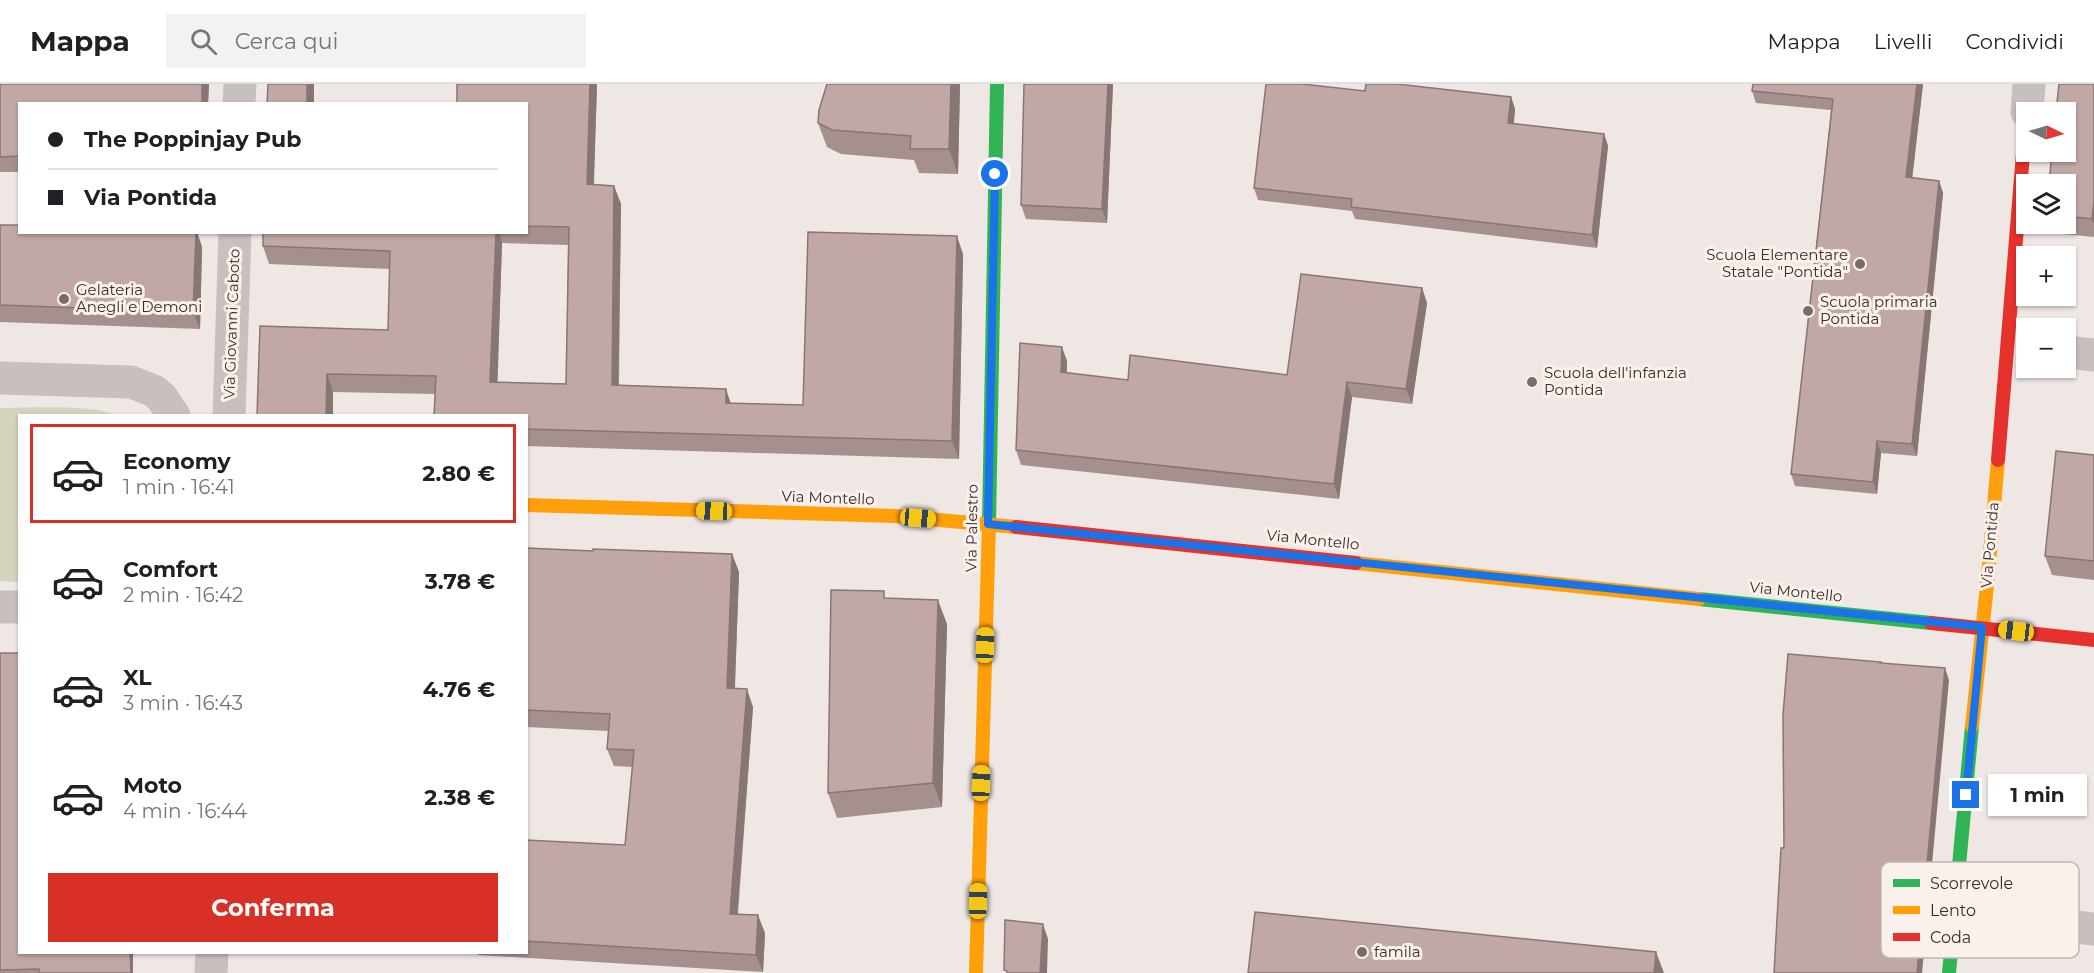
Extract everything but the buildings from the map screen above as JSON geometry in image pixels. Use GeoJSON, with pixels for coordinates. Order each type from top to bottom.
{"type":"FeatureCollection","features":[{"type":"Feature","properties":{"kind":"street"},"geometry":{"type":"LineString","coordinates":[[239,102],[240,84]]}},
{"type":"Feature","properties":{"kind":"street","name":"Via Palestro"},"geometry":{"type":"LineString","coordinates":[[976,973],[998,84]]}},
{"type":"Feature","properties":{"kind":"street","name":"Via Pontida"},"geometry":{"type":"LineString","coordinates":[[2028,102],[2029,84]]}},
{"type":"Feature","properties":{"kind":"street","name":"Via Pontida"},"geometry":{"type":"LineString","coordinates":[[2018,318],[2025,162]]}},
{"type":"Feature","properties":{"kind":"street","name":"Via Giovanni Caboto"},"geometry":{"type":"LineString","coordinates":[[229,414],[234,234]]}},
{"type":"Feature","properties":{"kind":"street"},"geometry":{"type":"LineString","coordinates":[[2076,353],[2094,355]]}},
{"type":"Feature","properties":{"kind":"street","name":"Via Pontida"},"geometry":{"type":"LineString","coordinates":[[1959,862],[1982,627],[2016,355]]}},
{"type":"Feature","properties":{"kind":"street"},"geometry":{"type":"LineString","coordinates":[[0,378],[131,382],[153,391],[162,398],[173,414]]}},
{"type":"Feature","properties":{"kind":"street","name":"Via Montello"},"geometry":{"type":"LineString","coordinates":[[528,505],[895,516],[988,524],[2094,640]]}},
{"type":"Feature","properties":{"kind":"street"},"geometry":{"type":"LineString","coordinates":[[0,607],[18,607]]}},
{"type":"Feature","properties":{"kind":"street"},"geometry":{"type":"LineString","coordinates":[[2079,927],[2094,929]]}},
{"type":"Feature","properties":{"kind":"street"},"geometry":{"type":"LineString","coordinates":[[211,973],[212,954]]}},
{"type":"Feature","properties":{"kind":"street","name":"Via Pontida"},"geometry":{"type":"LineString","coordinates":[[1949,973],[1950,958]]}},
{"type":"Feature","properties":{"kind":"green space"},"geometry":{"type":"Polygon","coordinates":[[[0,408],[76,408],[111,414],[18,414],[18,582],[0,581],[0,408]]]}},
{"type":"Feature","properties":{"kind":"traffic: fast"},"geometry":{"type":"LineString","coordinates":[[989,524],[997,84]]}},
{"type":"Feature","properties":{"kind":"traffic: fast"},"geometry":{"type":"LineString","coordinates":[[1699,599],[1931,623]]}},
{"type":"Feature","properties":{"kind":"traffic: fast"},"geometry":{"type":"LineString","coordinates":[[1959,862],[1972,726]]}},
{"type":"Feature","properties":{"kind":"traffic: fast"},"geometry":{"type":"LineString","coordinates":[[1949,973],[1950,958]]}},
{"type":"Feature","properties":{"kind":"traffic: slow"},"geometry":{"type":"LineString","coordinates":[[1972,726],[1998,460]]}},
{"type":"Feature","properties":{"kind":"traffic: slow"},"geometry":{"type":"LineString","coordinates":[[528,505],[895,516],[1016,527]]}},
{"type":"Feature","properties":{"kind":"traffic: slow"},"geometry":{"type":"LineString","coordinates":[[976,973],[989,524]]}},
{"type":"Feature","properties":{"kind":"traffic: slow"},"geometry":{"type":"LineString","coordinates":[[1356,563],[1699,599]]}},
{"type":"Feature","properties":{"kind":"traffic: jam"},"geometry":{"type":"LineString","coordinates":[[1998,460],[2022,162]]}},
{"type":"Feature","properties":{"kind":"traffic: jam"},"geometry":{"type":"LineString","coordinates":[[1016,527],[1356,563]]}},
{"type":"Feature","properties":{"kind":"traffic: jam"},"geometry":{"type":"LineString","coordinates":[[1931,623],[2094,640]]}},
{"type":"Feature","properties":{"kind":"place","name":"Scuola Elementare Statale \"Pontida\""},"geometry":{"type":"Point","coordinates":[1860,264]}},
{"type":"Feature","properties":{"kind":"place","name":"Gelateria Anegli e Demoni"},"geometry":{"type":"Point","coordinates":[64,299]}},
{"type":"Feature","properties":{"kind":"place","name":"Scuola primaria Pontida"},"geometry":{"type":"Point","coordinates":[1808,311]}},
{"type":"Feature","properties":{"kind":"place","name":"Scuola dell'infanzia Pontida"},"geometry":{"type":"Point","coordinates":[1532,382]}},
{"type":"Feature","properties":{"kind":"place","name":"famila"},"geometry":{"type":"Point","coordinates":[1362,952]}},
{"type":"Feature","properties":{"kind":"route"},"geometry":{"type":"LineString","coordinates":[[995,174],[988,524],[1982,627],[1966,795]]}}]}
